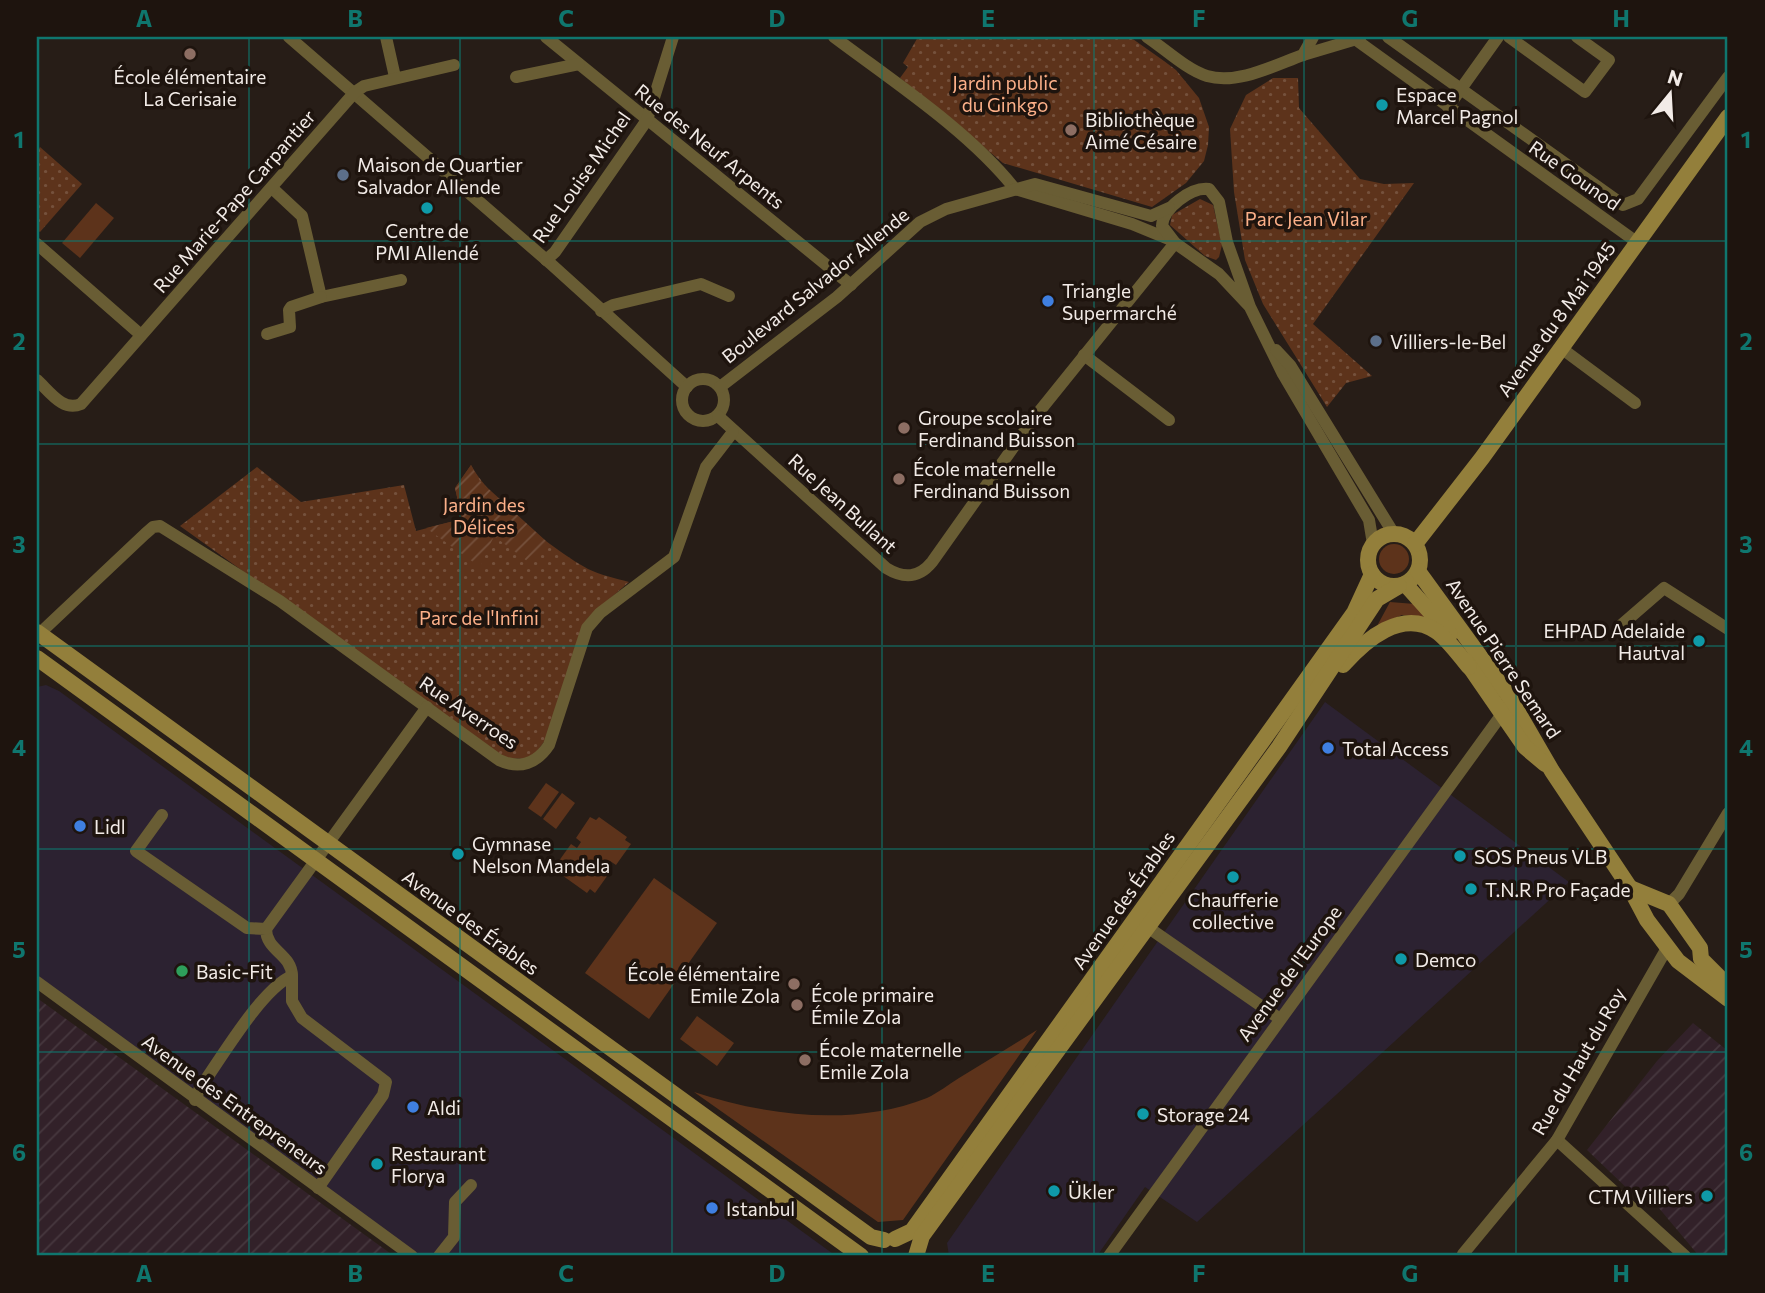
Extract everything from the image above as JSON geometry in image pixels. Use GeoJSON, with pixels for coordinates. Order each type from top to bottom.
{"type":"FeatureCollection","features":[{"type":"Feature","properties":{"kind":"main road","name":"Avenue du 8 Mai 1945"},"geometry":{"type":"LineString","coordinates":[[1415,544],[1728,117]]}},
{"type":"Feature","properties":{"kind":"main road"},"geometry":{"type":"LineString","coordinates":[[1402,535],[1415,544],[1420,557],[1418,571],[1402,585],[1383,584],[1372,573],[1368,562],[1373,544],[1382,536],[1402,535]]}},
{"type":"Feature","properties":{"kind":"main road","name":"Avenue Pierre Semard"},"geometry":{"type":"LineString","coordinates":[[1418,571],[1508,695],[1552,771],[1667,948],[1678,961],[1694,962],[1728,986]]}},
{"type":"Feature","properties":{"kind":"main road","name":"Avenue des Érables"},"geometry":{"type":"LineString","coordinates":[[37,637],[106,682],[871,1237],[890,1240],[912,1231],[1354,613],[1372,573]]}},
{"type":"Feature","properties":{"kind":"main road","name":"Avenue des Érables"},"geometry":{"type":"LineString","coordinates":[[1279,747],[1377,599],[1402,585]]}},
{"type":"Feature","properties":{"kind":"main road","name":"Avenue Pierre Semard"},"geometry":{"type":"LineString","coordinates":[[1402,585],[1446,628],[1469,667],[1525,747],[1552,771]]}},
{"type":"Feature","properties":{"kind":"main road","name":"Avenue des Érables"},"geometry":{"type":"LineString","coordinates":[[916,1256],[922,1236],[1146,926],[1345,662],[1390,626],[1408,621],[1424,624],[1438,632],[1469,667]]}},
{"type":"Feature","properties":{"kind":"main road","name":"Avenue des Érables"},"geometry":{"type":"LineString","coordinates":[[37,658],[861,1256]]}},
{"type":"Feature","properties":{"kind":"main road"},"geometry":{"type":"LineString","coordinates":[[1630,888],[1663,902]]}},
{"type":"Feature","properties":{"kind":"main road"},"geometry":{"type":"LineString","coordinates":[[1645,916],[1649,902],[1663,902]]}},
{"type":"Feature","properties":{"kind":"main road","name":"Avenue Pierre Semard"},"geometry":{"type":"LineString","coordinates":[[1663,902],[1700,948],[1694,962]]}},
{"type":"Feature","properties":{"kind":"main road","name":"Avenue Pierre Semard"},"geometry":{"type":"LineString","coordinates":[[1694,962],[1728,999]]}},
{"type":"Feature","properties":{"kind":"main road"},"geometry":{"type":"LineString","coordinates":[[868,1256],[876,1244],[890,1240],[908,1245],[916,1256]]}},
{"type":"Feature","properties":{"kind":"street"},"geometry":{"type":"LineString","coordinates":[[289,37],[355,92],[687,387]]}},
{"type":"Feature","properties":{"kind":"street"},"geometry":{"type":"LineString","coordinates":[[386,37],[395,77]]}},
{"type":"Feature","properties":{"kind":"street","name":"Rue des Neuf Arpents"},"geometry":{"type":"LineString","coordinates":[[546,37],[851,285]]}},
{"type":"Feature","properties":{"kind":"street","name":"Rue Louise Michel"},"geometry":{"type":"LineString","coordinates":[[546,260],[647,120],[673,37]]}},
{"type":"Feature","properties":{"kind":"street"},"geometry":{"type":"LineString","coordinates":[[834,37],[953,130],[1015,189],[1129,223],[1175,243],[1219,274],[1250,307],[1283,374],[1369,520],[1373,544]]}},
{"type":"Feature","properties":{"kind":"street"},"geometry":{"type":"LineString","coordinates":[[1147,37],[1205,76],[1224,78],[1243,76],[1356,38]]}},
{"type":"Feature","properties":{"kind":"street"},"geometry":{"type":"LineString","coordinates":[[1303,54],[1313,37]]}},
{"type":"Feature","properties":{"kind":"street"},"geometry":{"type":"LineString","coordinates":[[1388,37],[1623,205],[1638,199],[1728,77]]}},
{"type":"Feature","properties":{"kind":"street"},"geometry":{"type":"LineString","coordinates":[[1448,107],[1498,37]]}},
{"type":"Feature","properties":{"kind":"street"},"geometry":{"type":"LineString","coordinates":[[1509,37],[1585,92],[1609,60],[1577,37]]}},
{"type":"Feature","properties":{"kind":"street","name":"Rue Gounod"},"geometry":{"type":"LineString","coordinates":[[1356,38],[1638,243]]}},
{"type":"Feature","properties":{"kind":"street"},"geometry":{"type":"LineString","coordinates":[[516,77],[579,64]]}},
{"type":"Feature","properties":{"kind":"street"},"geometry":{"type":"LineString","coordinates":[[355,92],[364,86],[395,77],[454,65]]}},
{"type":"Feature","properties":{"kind":"street","name":"Rue Marie-Pape Carpantier"},"geometry":{"type":"LineString","coordinates":[[37,380],[64,405],[73,408],[81,404],[355,92]]}},
{"type":"Feature","properties":{"kind":"street","name":"Boulevard Salvador Allende"},"geometry":{"type":"LineString","coordinates":[[720,387],[851,285],[933,214],[1035,184],[1151,216],[1203,188],[1217,195],[1227,242],[1250,307]]}},
{"type":"Feature","properties":{"kind":"street"},"geometry":{"type":"LineString","coordinates":[[272,188],[302,216],[320,297]]}},
{"type":"Feature","properties":{"kind":"street"},"geometry":{"type":"LineString","coordinates":[[1173,206],[1162,222],[1175,243]]}},
{"type":"Feature","properties":{"kind":"street","name":"Rue Jean Bullant"},"geometry":{"type":"LineString","coordinates":[[718,416],[886,568],[899,574],[914,576],[932,562],[1015,445],[1175,243]]}},
{"type":"Feature","properties":{"kind":"street"},"geometry":{"type":"LineString","coordinates":[[37,244],[141,335]]}},
{"type":"Feature","properties":{"kind":"street"},"geometry":{"type":"LineString","coordinates":[[267,334],[290,327],[291,307],[320,297],[401,280]]}},
{"type":"Feature","properties":{"kind":"street"},"geometry":{"type":"LineString","coordinates":[[601,310],[701,284],[729,296]]}},
{"type":"Feature","properties":{"kind":"street"},"geometry":{"type":"LineString","coordinates":[[1269,343],[1290,365],[1394,534]]}},
{"type":"Feature","properties":{"kind":"street"},"geometry":{"type":"LineString","coordinates":[[1561,348],[1634,403]]}},
{"type":"Feature","properties":{"kind":"street"},"geometry":{"type":"LineString","coordinates":[[1084,355],[1169,419]]}},
{"type":"Feature","properties":{"kind":"street"},"geometry":{"type":"LineString","coordinates":[[704,379],[720,387],[724,405],[718,416],[705,422],[692,418],[682,400],[687,387],[704,379]]}},
{"type":"Feature","properties":{"kind":"street","name":"Rue Averroes"},"geometry":{"type":"LineString","coordinates":[[37,637],[145,534],[153,527],[160,526],[281,601],[499,760],[512,765],[528,764],[541,757],[554,731],[587,628],[600,613],[674,557],[706,467],[733,432]]}},
{"type":"Feature","properties":{"kind":"street"},"geometry":{"type":"LineString","coordinates":[[1619,627],[1664,588],[1728,629]]}},
{"type":"Feature","properties":{"kind":"street"},"geometry":{"type":"LineString","coordinates":[[318,1188],[383,1095],[386,1082],[302,1018],[292,1001],[292,976],[288,960],[269,944],[266,929],[427,707]]}},
{"type":"Feature","properties":{"kind":"street","name":"Avenue de l'Europe"},"geometry":{"type":"LineString","coordinates":[[1109,1256],[1502,714]]}},
{"type":"Feature","properties":{"kind":"street"},"geometry":{"type":"LineString","coordinates":[[1663,902],[1679,894],[1728,813]]}},
{"type":"Feature","properties":{"kind":"street"},"geometry":{"type":"LineString","coordinates":[[162,815],[136,850],[247,928],[266,929]]}},
{"type":"Feature","properties":{"kind":"street"},"geometry":{"type":"LineString","coordinates":[[1146,926],[1280,1019]]}},
{"type":"Feature","properties":{"kind":"street","name":"Rue du Haut du Roy"},"geometry":{"type":"LineString","coordinates":[[1463,1254],[1557,1140],[1667,948]]}},
{"type":"Feature","properties":{"kind":"street"},"geometry":{"type":"LineString","coordinates":[[195,1100],[200,1088],[261,1003],[280,981],[292,976]]}},
{"type":"Feature","properties":{"kind":"street","name":"Avenue des Entrepreneurs"},"geometry":{"type":"LineString","coordinates":[[37,982],[412,1256]]}},
{"type":"Feature","properties":{"kind":"street"},"geometry":{"type":"LineString","coordinates":[[1557,1140],[1685,1256]]}},
{"type":"Feature","properties":{"kind":"street"},"geometry":{"type":"LineString","coordinates":[[439,1256],[454,1237],[455,1202],[471,1185]]}},
{"type":"Feature","properties":{"kind":"shaded area"},"geometry":{"type":"Polygon","coordinates":[[[46,685],[59,691],[836,1256],[420,1256],[37,977],[37,687],[46,685]]]}},
{"type":"Feature","properties":{"kind":"shaded area"},"geometry":{"type":"Polygon","coordinates":[[[1325,702],[1569,882],[1197,1222],[1145,1187],[1097,1256],[949,1256],[947,1243],[1325,702]]]}},
{"type":"Feature","properties":{"kind":"shaded area"},"geometry":{"type":"Polygon","coordinates":[[[37,998],[394,1256],[37,1256],[37,998]]]}},
{"type":"Feature","properties":{"kind":"shaded area"},"geometry":{"type":"Polygon","coordinates":[[[1693,1023],[1728,1051],[1728,1256],[1699,1256],[1648,1195],[1642,1199],[1632,1193],[1587,1150],[1657,1061],[1693,1023]]]}},
{"type":"Feature","properties":{"kind":"green space","name":"Jardin public du Ginkgo"},"geometry":{"type":"Polygon","coordinates":[[[918,37],[1130,37],[1176,70],[1199,98],[1209,127],[1204,161],[1186,183],[1152,207],[1003,163],[900,78],[908,67],[903,63],[918,37]]]}},
{"type":"Feature","properties":{"kind":"green space","name":"Parc Jean Vilar"},"geometry":{"type":"Polygon","coordinates":[[[1273,78],[1298,78],[1299,108],[1360,179],[1384,184],[1414,183],[1313,324],[1372,376],[1346,383],[1327,407],[1263,304],[1245,260],[1234,192],[1230,129],[1246,95],[1273,78]]]}},
{"type":"Feature","properties":{"kind":"green space"},"geometry":{"type":"Polygon","coordinates":[[[40,147],[82,184],[40,232],[37,230],[37,151],[40,147]]]}},
{"type":"Feature","properties":{"kind":"green space"},"geometry":{"type":"Polygon","coordinates":[[[1200,199],[1213,205],[1222,245],[1216,260],[1205,256],[1170,225],[1172,215],[1200,199]]]}},
{"type":"Feature","properties":{"kind":"green space"},"geometry":{"type":"Polygon","coordinates":[[[96,203],[114,218],[80,258],[62,243],[96,203]]]}},
{"type":"Feature","properties":{"kind":"green space","name":"Parc de l'Infini"},"geometry":{"type":"Polygon","coordinates":[[[471,465],[507,508],[557,550],[593,571],[629,582],[588,618],[550,734],[531,759],[504,758],[180,526],[257,467],[301,502],[404,485],[416,531],[462,519],[455,488],[471,465]]]}},
{"type":"Feature","properties":{"kind":"green space","name":"Jardin des Délices"},"geometry":{"type":"Polygon","coordinates":[[[471,465],[480,481],[546,541],[531,564],[494,536],[480,567],[426,528],[462,519],[455,488],[471,465]]]}},
{"type":"Feature","properties":{"kind":"green space"},"geometry":{"type":"Polygon","coordinates":[[[1394,544],[1405,548],[1409,559],[1405,570],[1394,574],[1383,570],[1379,559],[1383,548],[1394,544]]]}},
{"type":"Feature","properties":{"kind":"green space"},"geometry":{"type":"Polygon","coordinates":[[[1390,602],[1415,604],[1431,619],[1402,615],[1377,626],[1390,602]]]}},
{"type":"Feature","properties":{"kind":"green space"},"geometry":{"type":"Polygon","coordinates":[[[546,783],[559,792],[541,817],[528,808],[546,783]]]}},
{"type":"Feature","properties":{"kind":"green space"},"geometry":{"type":"Polygon","coordinates":[[[562,793],[575,803],[556,829],[543,819],[562,793]]]}},
{"type":"Feature","properties":{"kind":"green space"},"geometry":{"type":"Polygon","coordinates":[[[590,817],[596,820],[599,817],[627,837],[625,840],[631,844],[616,865],[610,861],[605,868],[610,872],[595,893],[590,889],[587,893],[559,873],[561,869],[556,865],[571,844],[577,848],[581,842],[576,838],[590,817]]]}},
{"type":"Feature","properties":{"kind":"green space"},"geometry":{"type":"Polygon","coordinates":[[[654,878],[717,923],[649,1019],[585,973],[654,878]]]}},
{"type":"Feature","properties":{"kind":"green space"},"geometry":{"type":"Polygon","coordinates":[[[697,1016],[734,1043],[717,1066],[680,1039],[697,1016]]]}},
{"type":"Feature","properties":{"kind":"green space"},"geometry":{"type":"Polygon","coordinates":[[[1037,1030],[903,1220],[878,1222],[694,1092],[780,1112],[810,1115],[870,1113],[927,1098],[1037,1030]]]}},
{"type":"Feature","properties":{"kind":"place","name":"École élémentaire La Cerisaie"},"geometry":{"type":"Point","coordinates":[190,54]}},
{"type":"Feature","properties":{"kind":"place","name":"Espace Marcel Pagnol"},"geometry":{"type":"Point","coordinates":[1382,105]}},
{"type":"Feature","properties":{"kind":"place","name":"Bibliothèque Aimé Césaire"},"geometry":{"type":"Point","coordinates":[1071,130]}},
{"type":"Feature","properties":{"kind":"place","name":"Maison de Quartier Salvador Allende"},"geometry":{"type":"Point","coordinates":[343,175]}},
{"type":"Feature","properties":{"kind":"place","name":"Centre de PMI Allendé"},"geometry":{"type":"Point","coordinates":[427,208]}},
{"type":"Feature","properties":{"kind":"place","name":"Triangle Supermarché"},"geometry":{"type":"Point","coordinates":[1048,301]}},
{"type":"Feature","properties":{"kind":"place","name":"Villiers-le-Bel"},"geometry":{"type":"Point","coordinates":[1376,341]}},
{"type":"Feature","properties":{"kind":"place","name":"Groupe scolaire Ferdinand Buisson"},"geometry":{"type":"Point","coordinates":[904,428]}},
{"type":"Feature","properties":{"kind":"place","name":"École maternelle Ferdinand Buisson"},"geometry":{"type":"Point","coordinates":[899,479]}},
{"type":"Feature","properties":{"kind":"place","name":"EHPAD Adelaide Hautval"},"geometry":{"type":"Point","coordinates":[1699,641]}},
{"type":"Feature","properties":{"kind":"place","name":"Total Access"},"geometry":{"type":"Point","coordinates":[1328,748]}},
{"type":"Feature","properties":{"kind":"place","name":"Lidl"},"geometry":{"type":"Point","coordinates":[80,826]}},
{"type":"Feature","properties":{"kind":"place","name":"Gymnase Nelson Mandela"},"geometry":{"type":"Point","coordinates":[458,854]}},
{"type":"Feature","properties":{"kind":"place","name":"SOS Pneus VLB"},"geometry":{"type":"Point","coordinates":[1460,856]}},
{"type":"Feature","properties":{"kind":"place","name":"Chaufferie collective"},"geometry":{"type":"Point","coordinates":[1233,877]}},
{"type":"Feature","properties":{"kind":"place","name":"T.N.R Pro Façade"},"geometry":{"type":"Point","coordinates":[1471,889]}},
{"type":"Feature","properties":{"kind":"place","name":"Demco"},"geometry":{"type":"Point","coordinates":[1401,959]}},
{"type":"Feature","properties":{"kind":"place","name":"Basic-Fit"},"geometry":{"type":"Point","coordinates":[182,971]}},
{"type":"Feature","properties":{"kind":"place","name":"École élémentaire Emile Zola"},"geometry":{"type":"Point","coordinates":[794,984]}},
{"type":"Feature","properties":{"kind":"place","name":"École primaire Émile Zola"},"geometry":{"type":"Point","coordinates":[797,1005]}},
{"type":"Feature","properties":{"kind":"place","name":"École maternelle Emile Zola"},"geometry":{"type":"Point","coordinates":[805,1060]}},
{"type":"Feature","properties":{"kind":"place","name":"Aldi"},"geometry":{"type":"Point","coordinates":[413,1107]}},
{"type":"Feature","properties":{"kind":"place","name":"Storage 24"},"geometry":{"type":"Point","coordinates":[1143,1114]}},
{"type":"Feature","properties":{"kind":"place","name":"Restaurant Florya"},"geometry":{"type":"Point","coordinates":[377,1164]}},
{"type":"Feature","properties":{"kind":"place","name":"Ükler"},"geometry":{"type":"Point","coordinates":[1054,1191]}},
{"type":"Feature","properties":{"kind":"place","name":"CTM Villiers"},"geometry":{"type":"Point","coordinates":[1707,1196]}},
{"type":"Feature","properties":{"kind":"place","name":"Istanbul"},"geometry":{"type":"Point","coordinates":[712,1208]}}]}
